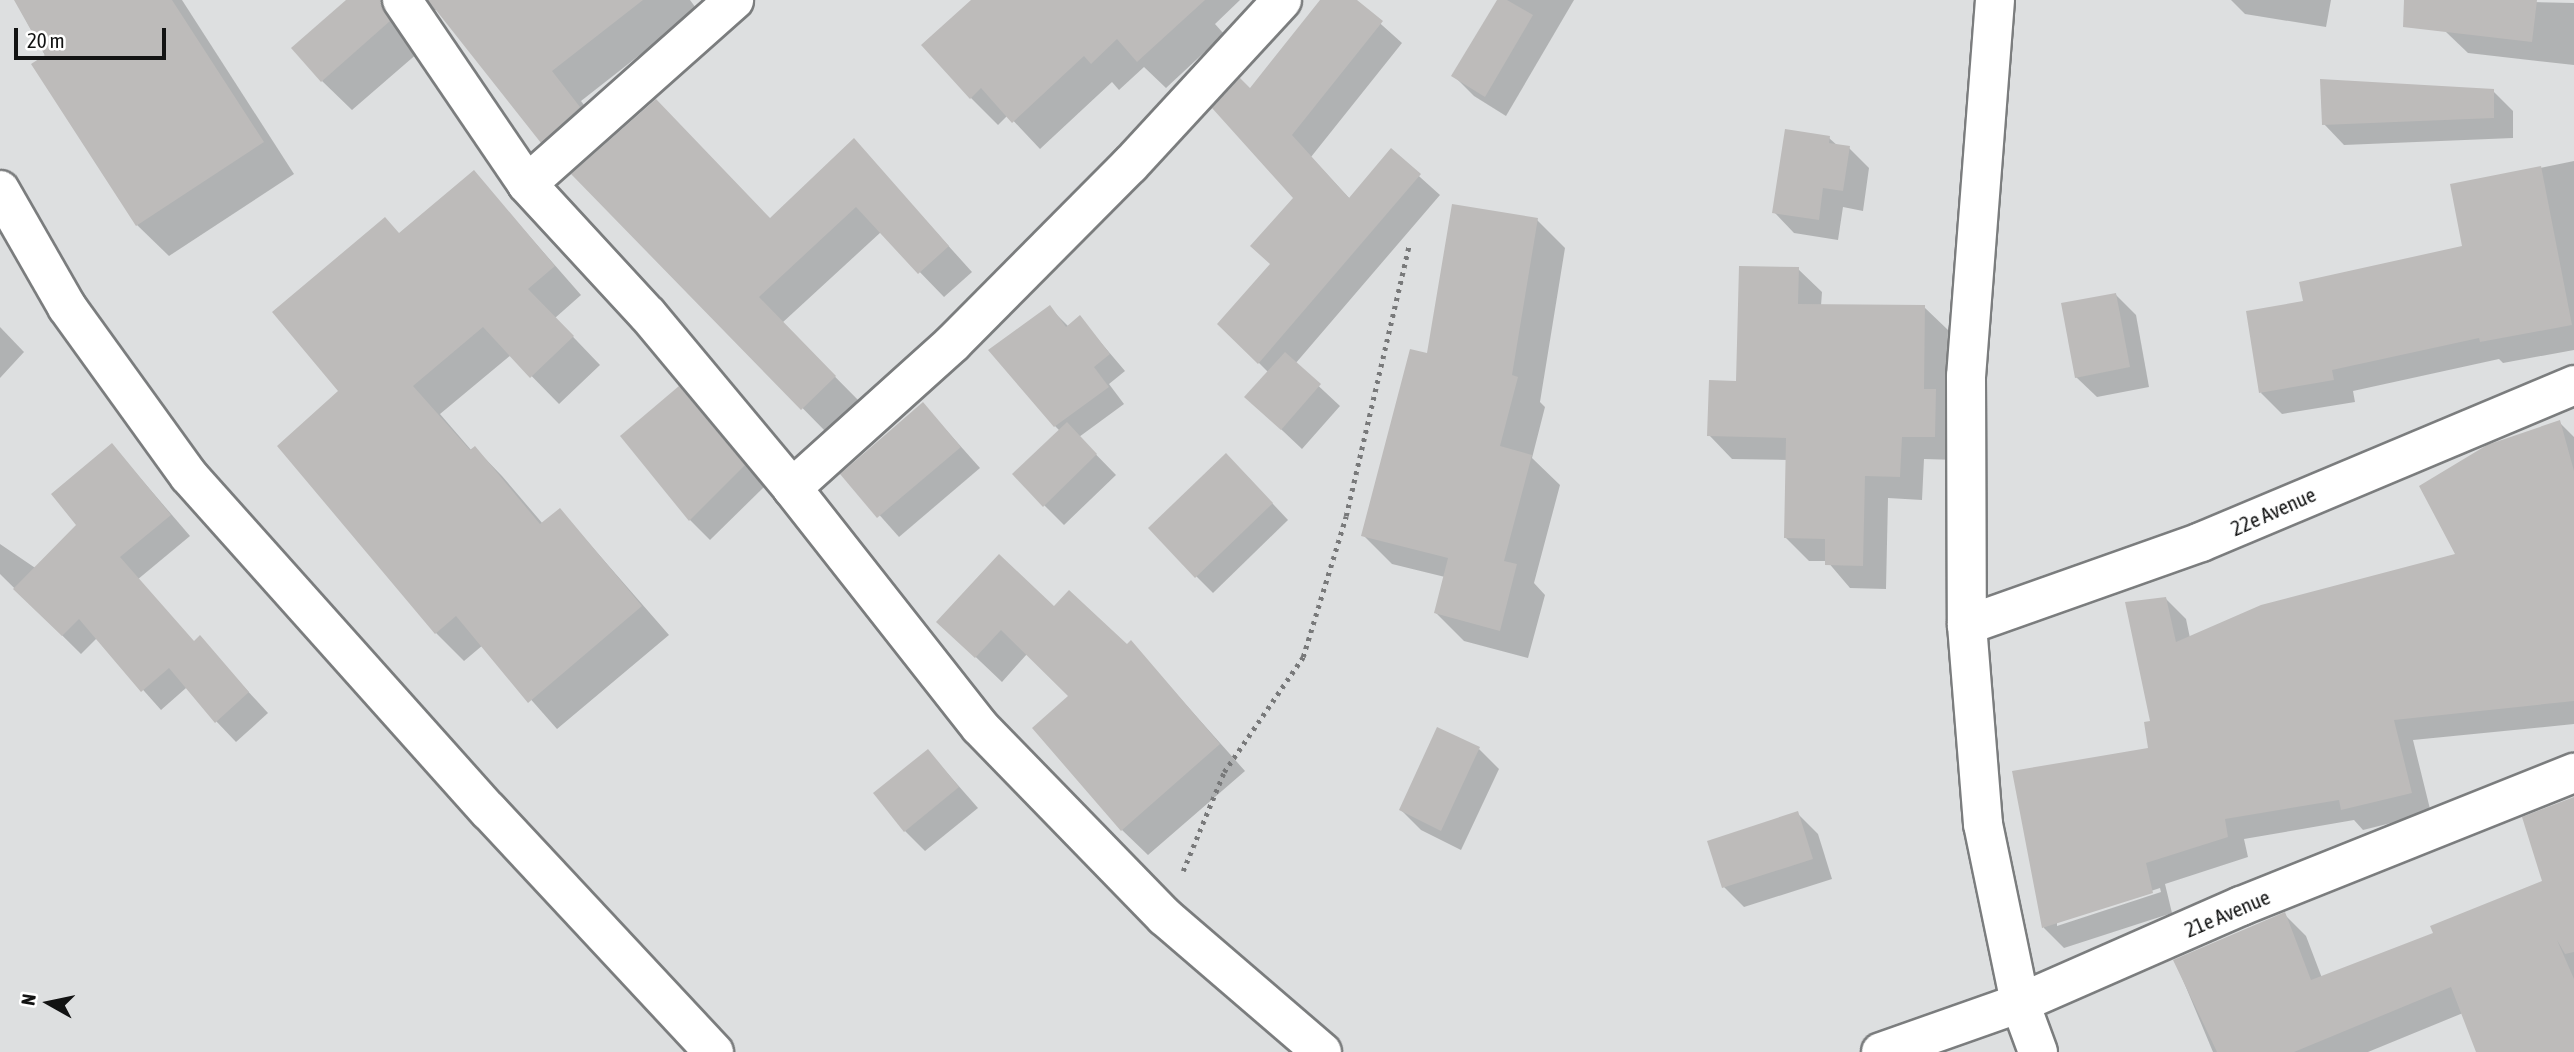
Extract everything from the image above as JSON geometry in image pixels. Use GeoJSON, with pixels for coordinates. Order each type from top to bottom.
{"type":"FeatureCollection","features":[{"type":"Feature","properties":{"kind":"street"},"geometry":{"type":"LineString","coordinates":[[402,0],[527,184],[648,315],[792,488],[980,727],[1165,917],[1322,1052]]}},
{"type":"Feature","properties":{"kind":"street"},"geometry":{"type":"LineString","coordinates":[[527,184],[734,0]]}},
{"type":"Feature","properties":{"kind":"street"},"geometry":{"type":"LineString","coordinates":[[792,488],[953,342],[1130,165],[1282,0]]}},
{"type":"Feature","properties":{"kind":"street"},"geometry":{"type":"LineString","coordinates":[[1995,0],[1966,376],[1967,625],[1983,824],[2020,1003],[2038,1052]]}},
{"type":"Feature","properties":{"kind":"street"},"geometry":{"type":"LineString","coordinates":[[0,190],[67,307],[189,476],[489,811],[714,1052]]}},
{"type":"Feature","properties":{"kind":"street","name":"22e Avenue"},"geometry":{"type":"LineString","coordinates":[[1967,625],[2201,542],[2574,384]]}},
{"type":"Feature","properties":{"kind":"street","name":"21e Avenue"},"geometry":{"type":"LineString","coordinates":[[1881,1052],[2020,1003],[2241,906],[2574,773]]}},
{"type":"Feature","properties":{"kind":"path"},"geometry":{"type":"LineString","coordinates":[[1165,917],[1224,772],[1303,657],[1346,516],[1409,245]]}},
{"type":"Feature","properties":{"kind":"building"},"geometry":{"type":"Polygon","coordinates":[[[14,0],[172,0],[264,142],[136,226],[31,64],[45,55],[14,0]]]}},
{"type":"Feature","properties":{"kind":"building"},"geometry":{"type":"Polygon","coordinates":[[[346,0],[380,0],[390,21],[321,82],[291,48],[346,0]]]}},
{"type":"Feature","properties":{"kind":"building"},"geometry":{"type":"Polygon","coordinates":[[[428,0],[643,0],[552,71],[580,107],[541,143],[428,0]]]}},
{"type":"Feature","properties":{"kind":"building"},"geometry":{"type":"Polygon","coordinates":[[[971,0],[1205,0],[1137,62],[1117,39],[1091,64],[1084,56],[1012,123],[981,88],[970,99],[921,45],[971,0]]]}},
{"type":"Feature","properties":{"kind":"building"},"geometry":{"type":"Polygon","coordinates":[[[1320,0],[1357,0],[1383,21],[1292,135],[1349,198],[1391,148],[1421,174],[1258,364],[1217,324],[1270,264],[1250,246],[1293,198],[1212,108],[1240,78],[1250,88],[1320,0]]]}},
{"type":"Feature","properties":{"kind":"building"},"geometry":{"type":"Polygon","coordinates":[[[1497,0],[1507,0],[1533,15],[1485,97],[1451,76],[1497,0]]]}},
{"type":"Feature","properties":{"kind":"building"},"geometry":{"type":"Polygon","coordinates":[[[2404,0],[2537,0],[2532,42],[2403,27],[2404,0]]]}},
{"type":"Feature","properties":{"kind":"building"},"geometry":{"type":"Polygon","coordinates":[[[2320,79],[2494,89],[2494,118],[2322,125],[2320,79]]]}},
{"type":"Feature","properties":{"kind":"building"},"geometry":{"type":"Polygon","coordinates":[[[656,99],[770,218],[854,138],[949,246],[918,274],[856,207],[759,297],[836,376],[801,410],[571,174],[656,99]]]}},
{"type":"Feature","properties":{"kind":"building"},"geometry":{"type":"Polygon","coordinates":[[[1785,129],[1830,136],[1829,143],[1850,146],[1843,191],[1823,188],[1819,220],[1772,213],[1785,129]]]}},
{"type":"Feature","properties":{"kind":"building"},"geometry":{"type":"Polygon","coordinates":[[[2541,166],[2572,325],[2480,342],[2479,338],[2332,370],[2334,380],[2259,393],[2246,311],[2303,301],[2299,282],[2462,246],[2450,184],[2541,166]]]}},
{"type":"Feature","properties":{"kind":"building"},"geometry":{"type":"Polygon","coordinates":[[[474,170],[555,266],[528,289],[574,336],[530,378],[483,327],[413,386],[470,450],[475,446],[540,524],[560,508],[642,606],[528,703],[456,616],[435,634],[277,446],[338,391],[272,312],[385,217],[399,233],[474,170]]]}},
{"type":"Feature","properties":{"kind":"building"},"geometry":{"type":"Polygon","coordinates":[[[1452,204],[1538,218],[1512,375],[1518,377],[1500,446],[1532,455],[1504,561],[1517,564],[1500,631],[1434,613],[1448,558],[1361,536],[1410,349],[1427,353],[1452,204]]]}},
{"type":"Feature","properties":{"kind":"building"},"geometry":{"type":"Polygon","coordinates":[[[1739,266],[1799,267],[1798,304],[1925,305],[1924,389],[1936,389],[1935,437],[1902,437],[1900,477],[1865,476],[1863,566],[1825,565],[1825,539],[1784,538],[1786,438],[1707,436],[1709,380],[1736,381],[1739,266]]]}},
{"type":"Feature","properties":{"kind":"building"},"geometry":{"type":"Polygon","coordinates":[[[2116,293],[2130,367],[2075,378],[2061,303],[2116,293]]]}},
{"type":"Feature","properties":{"kind":"building"},"geometry":{"type":"Polygon","coordinates":[[[1050,305],[1066,327],[1080,315],[1110,354],[1094,367],[1109,387],[1054,427],[988,350],[1050,305]]]}},
{"type":"Feature","properties":{"kind":"building"},"geometry":{"type":"Polygon","coordinates":[[[1285,352],[1321,384],[1281,430],[1244,397],[1285,352]]]}},
{"type":"Feature","properties":{"kind":"building"},"geometry":{"type":"Polygon","coordinates":[[[679,386],[745,465],[689,521],[620,436],[679,386]]]}},
{"type":"Feature","properties":{"kind":"building"},"geometry":{"type":"Polygon","coordinates":[[[923,402],[961,447],[877,518],[840,474],[923,402]]]}},
{"type":"Feature","properties":{"kind":"building"},"geometry":{"type":"Polygon","coordinates":[[[2560,420],[2574,471],[2574,701],[2394,720],[2412,793],[2341,810],[2339,800],[2225,819],[2228,837],[2146,863],[2153,893],[2042,928],[2012,771],[2148,748],[2144,722],[2150,721],[2125,602],[2166,597],[2176,642],[2261,605],[2455,554],[2419,486],[2487,445],[2560,420]]]}},
{"type":"Feature","properties":{"kind":"building"},"geometry":{"type":"Polygon","coordinates":[[[1067,422],[1097,454],[1043,507],[1012,474],[1067,422]]]}},
{"type":"Feature","properties":{"kind":"building"},"geometry":{"type":"Polygon","coordinates":[[[112,443],[171,515],[120,557],[194,641],[200,635],[249,692],[215,723],[169,668],[141,692],[79,619],[62,636],[13,589],[76,525],[51,494],[112,443]]]}},
{"type":"Feature","properties":{"kind":"building"},"geometry":{"type":"Polygon","coordinates":[[[1226,453],[1273,503],[1195,578],[1148,528],[1226,453]]]}},
{"type":"Feature","properties":{"kind":"building"},"geometry":{"type":"Polygon","coordinates":[[[999,554],[1054,606],[1069,590],[1127,644],[1131,640],[1220,744],[1121,831],[1032,728],[1068,696],[1001,630],[975,658],[936,622],[999,554]]]}},
{"type":"Feature","properties":{"kind":"building"},"geometry":{"type":"Polygon","coordinates":[[[1437,727],[1480,747],[1441,831],[1399,810],[1437,727]]]}},
{"type":"Feature","properties":{"kind":"building"},"geometry":{"type":"Polygon","coordinates":[[[928,749],[959,787],[904,832],[873,793],[928,749]]]}},
{"type":"Feature","properties":{"kind":"building"},"geometry":{"type":"Polygon","coordinates":[[[2574,797],[2574,952],[2565,954],[2557,940],[2574,979],[2574,1052],[2476,1052],[2451,987],[2294,1052],[2217,1052],[2173,960],[2285,912],[2311,980],[2433,933],[2430,926],[2542,881],[2522,817],[2574,797]]]}},
{"type":"Feature","properties":{"kind":"building"},"geometry":{"type":"Polygon","coordinates":[[[1798,811],[1813,859],[1722,888],[1707,841],[1798,811]]]}}]}
